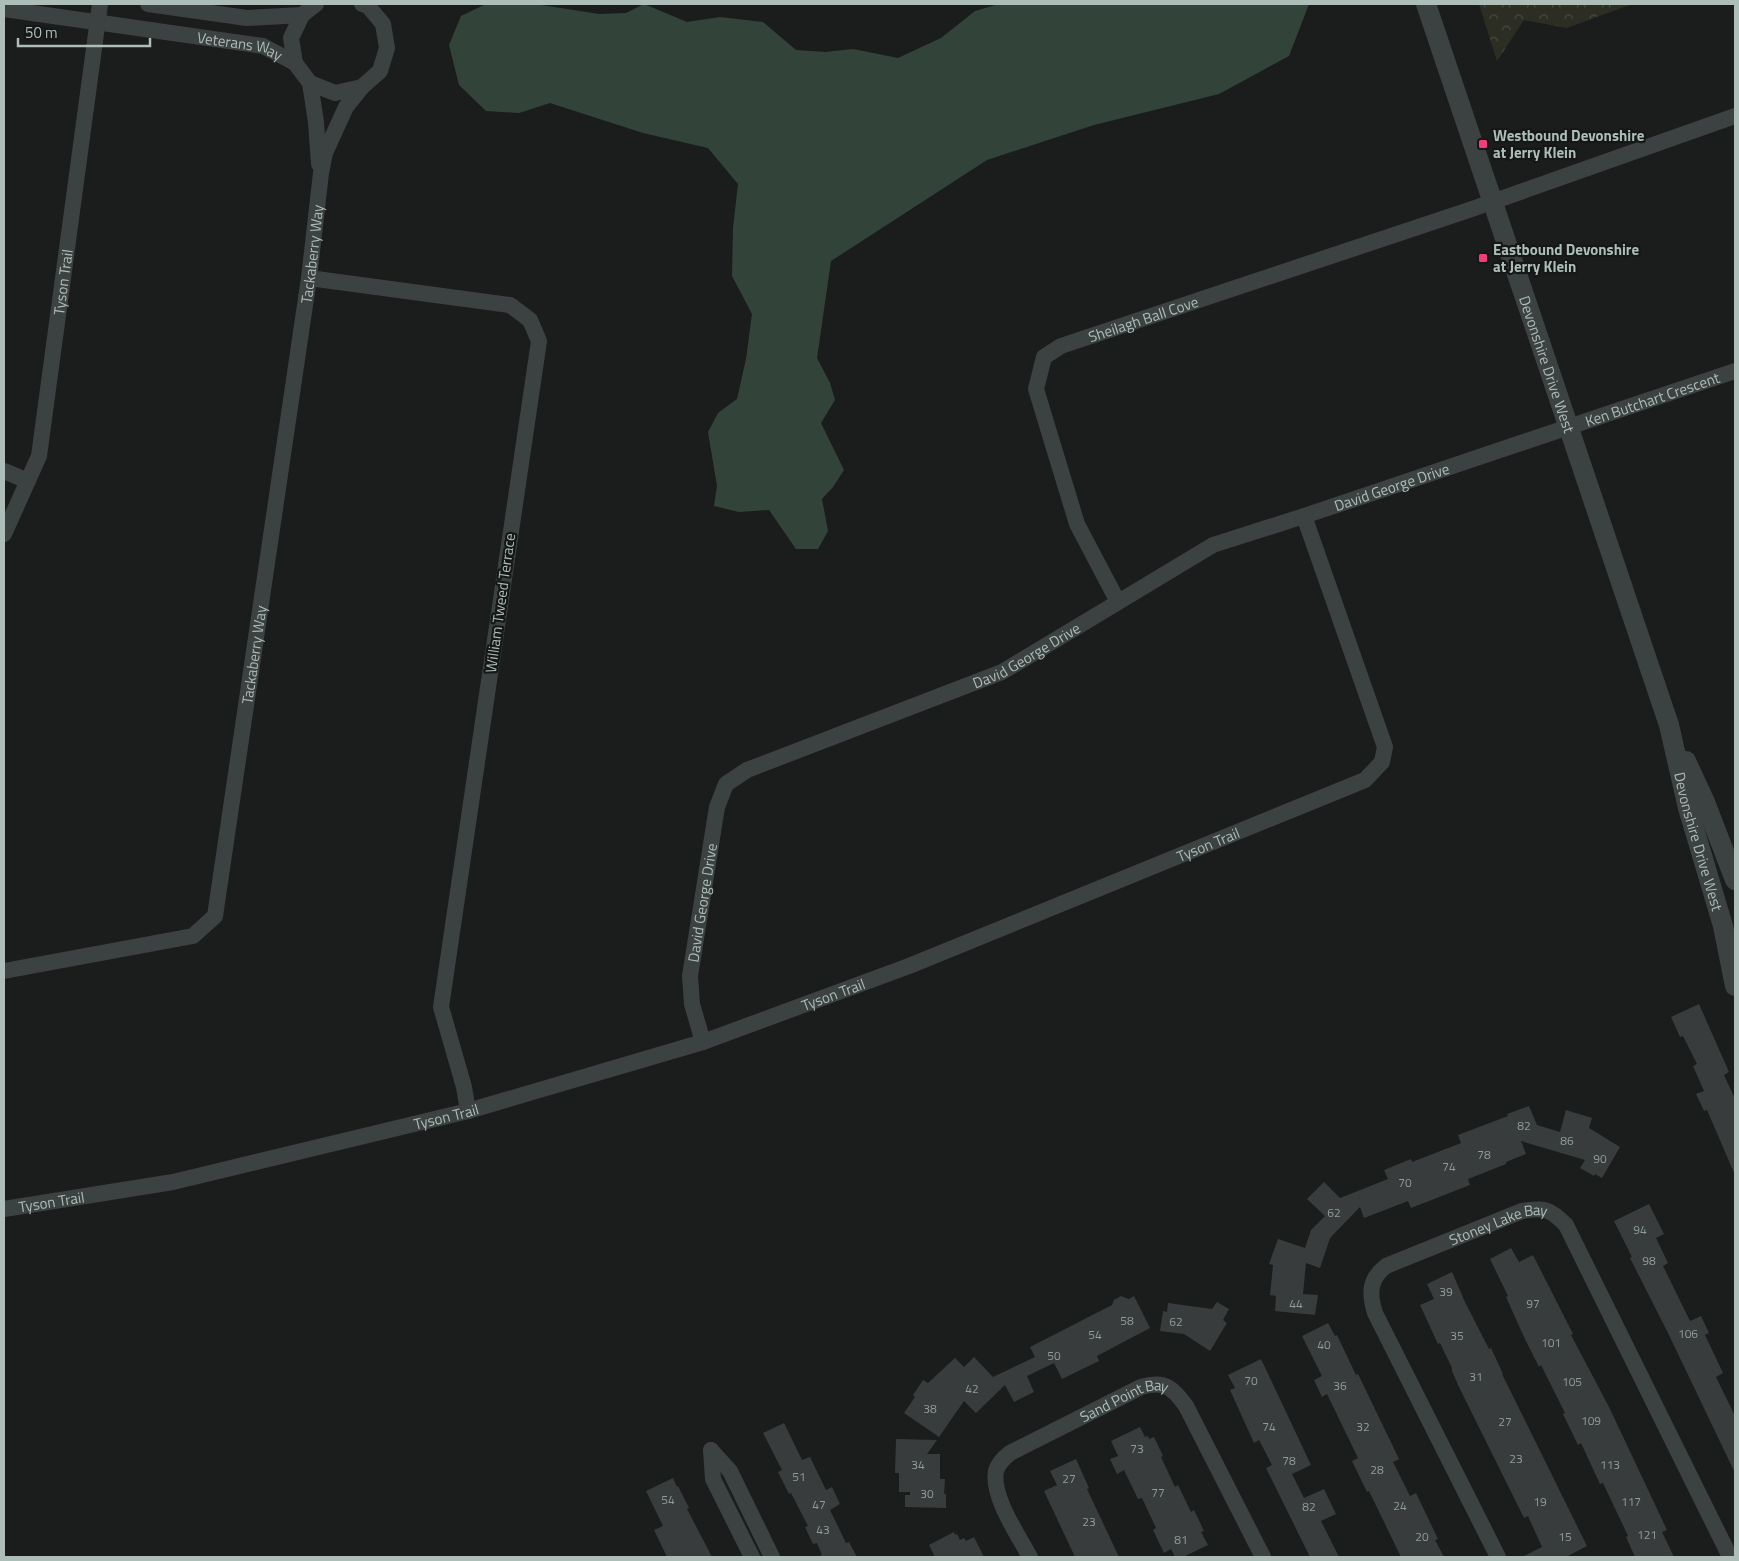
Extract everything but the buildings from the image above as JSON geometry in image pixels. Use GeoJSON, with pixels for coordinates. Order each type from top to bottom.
{"type":"FeatureCollection","features":[{"type":"Feature","properties":{"kind":"street","name":"Tyson Trail"},"geometry":{"type":"LineString","coordinates":[[4,534],[7,516],[28,481],[39,456],[100,4]]}},
{"type":"Feature","properties":{"kind":"street","name":"Veterans Way"},"geometry":{"type":"LineString","coordinates":[[148,4],[247,18],[302,14]]}},
{"type":"Feature","properties":{"kind":"street"},"geometry":{"type":"LineString","coordinates":[[316,4],[302,14],[292,38],[295,64],[310,83],[321,173]]}},
{"type":"Feature","properties":{"kind":"street"},"geometry":{"type":"LineString","coordinates":[[321,173],[325,153],[346,107],[362,87],[380,71],[387,48],[383,24],[366,4]]}},
{"type":"Feature","properties":{"kind":"street","name":"Devonshire Drive West"},"geometry":{"type":"LineString","coordinates":[[1426,4],[1491,202],[1569,426],[1669,726],[1688,808],[1723,926],[1735,986]]}},
{"type":"Feature","properties":{"kind":"street","name":"Veterans Way"},"geometry":{"type":"LineString","coordinates":[[4,9],[263,46],[295,64]]}},
{"type":"Feature","properties":{"kind":"street"},"geometry":{"type":"LineString","coordinates":[[310,83],[335,93],[362,87]]}},
{"type":"Feature","properties":{"kind":"street","name":"Sheilagh Ball Cove"},"geometry":{"type":"LineString","coordinates":[[1118,602],[1076,524],[1036,389],[1044,357],[1062,346],[1491,202],[1735,116]]}},
{"type":"Feature","properties":{"kind":"street","name":"Tackaberry Way"},"geometry":{"type":"LineString","coordinates":[[4,971],[193,936],[215,916],[309,278],[321,173]]}},
{"type":"Feature","properties":{"kind":"street","name":"William Tweed Terrace"},"geometry":{"type":"LineString","coordinates":[[309,278],[510,306],[530,320],[539,341],[441,1007],[464,1087],[468,1111]]}},
{"type":"Feature","properties":{"kind":"street","name":"Ken Butchart Crescent"},"geometry":{"type":"LineString","coordinates":[[1569,426],[1735,371]]}},
{"type":"Feature","properties":{"kind":"street","name":"David George Drive"},"geometry":{"type":"LineString","coordinates":[[703,1042],[692,1004],[690,976],[717,807],[726,784],[748,770],[1002,672],[1213,544],[1304,516],[1569,426]]}},
{"type":"Feature","properties":{"kind":"street"},"geometry":{"type":"LineString","coordinates":[[4,471],[28,481]]}},
{"type":"Feature","properties":{"kind":"street","name":"Tyson Trail"},"geometry":{"type":"LineString","coordinates":[[4,1209],[173,1182],[468,1111],[703,1042],[909,966],[1365,780],[1382,762],[1385,747],[1304,516]]}},
{"type":"Feature","properties":{"kind":"street","name":"Devonshire Drive West"},"geometry":{"type":"LineString","coordinates":[[1669,726],[1705,802],[1735,880]]}},
{"type":"Feature","properties":{"kind":"street","name":"Stoney Lake Bay"},"geometry":{"type":"LineString","coordinates":[[1498,1557],[1375,1313],[1371,1292],[1378,1272],[1386,1266],[1522,1211],[1544,1208],[1555,1214],[1566,1225],[1730,1557]]}},
{"type":"Feature","properties":{"kind":"street","name":"Sand Point Bay"},"geometry":{"type":"LineString","coordinates":[[1030,1557],[995,1482],[996,1470],[1001,1461],[1010,1453],[1141,1387],[1151,1384],[1162,1384],[1175,1390],[1186,1406],[1263,1557]]}},
{"type":"Feature","properties":{"kind":"street"},"geometry":{"type":"LineString","coordinates":[[752,1557],[713,1479],[711,1450],[730,1470],[772,1557]]}},
{"type":"Feature","properties":{"kind":"green space"},"geometry":{"type":"Polygon","coordinates":[[[1479,4],[1632,4],[1567,28],[1524,20],[1497,61],[1479,4]]]}},
{"type":"Feature","properties":{"kind":"shaded area"},"geometry":{"type":"Polygon","coordinates":[[[486,4],[535,4],[599,14],[626,13],[644,4],[687,22],[720,17],[763,22],[796,50],[825,52],[853,49],[898,58],[941,38],[975,11],[999,4],[1309,4],[1289,56],[1219,94],[1094,125],[987,160],[831,261],[817,358],[830,383],[835,400],[821,423],[844,470],[833,487],[822,499],[828,531],[818,549],[796,549],[769,510],[739,512],[714,506],[717,486],[708,432],[718,413],[737,399],[746,359],[752,314],[732,276],[733,228],[738,184],[708,148],[643,133],[550,103],[519,113],[486,111],[459,85],[449,45],[461,16],[486,4]]]}},
{"type":"Feature","properties":{"kind":"place","name":"Westbound Devonshire at Jerry Klein"},"geometry":{"type":"Point","coordinates":[1483,144]}},
{"type":"Feature","properties":{"kind":"place","name":"Eastbound Devonshire at Jerry Klein"},"geometry":{"type":"Point","coordinates":[1483,258]}}]}
